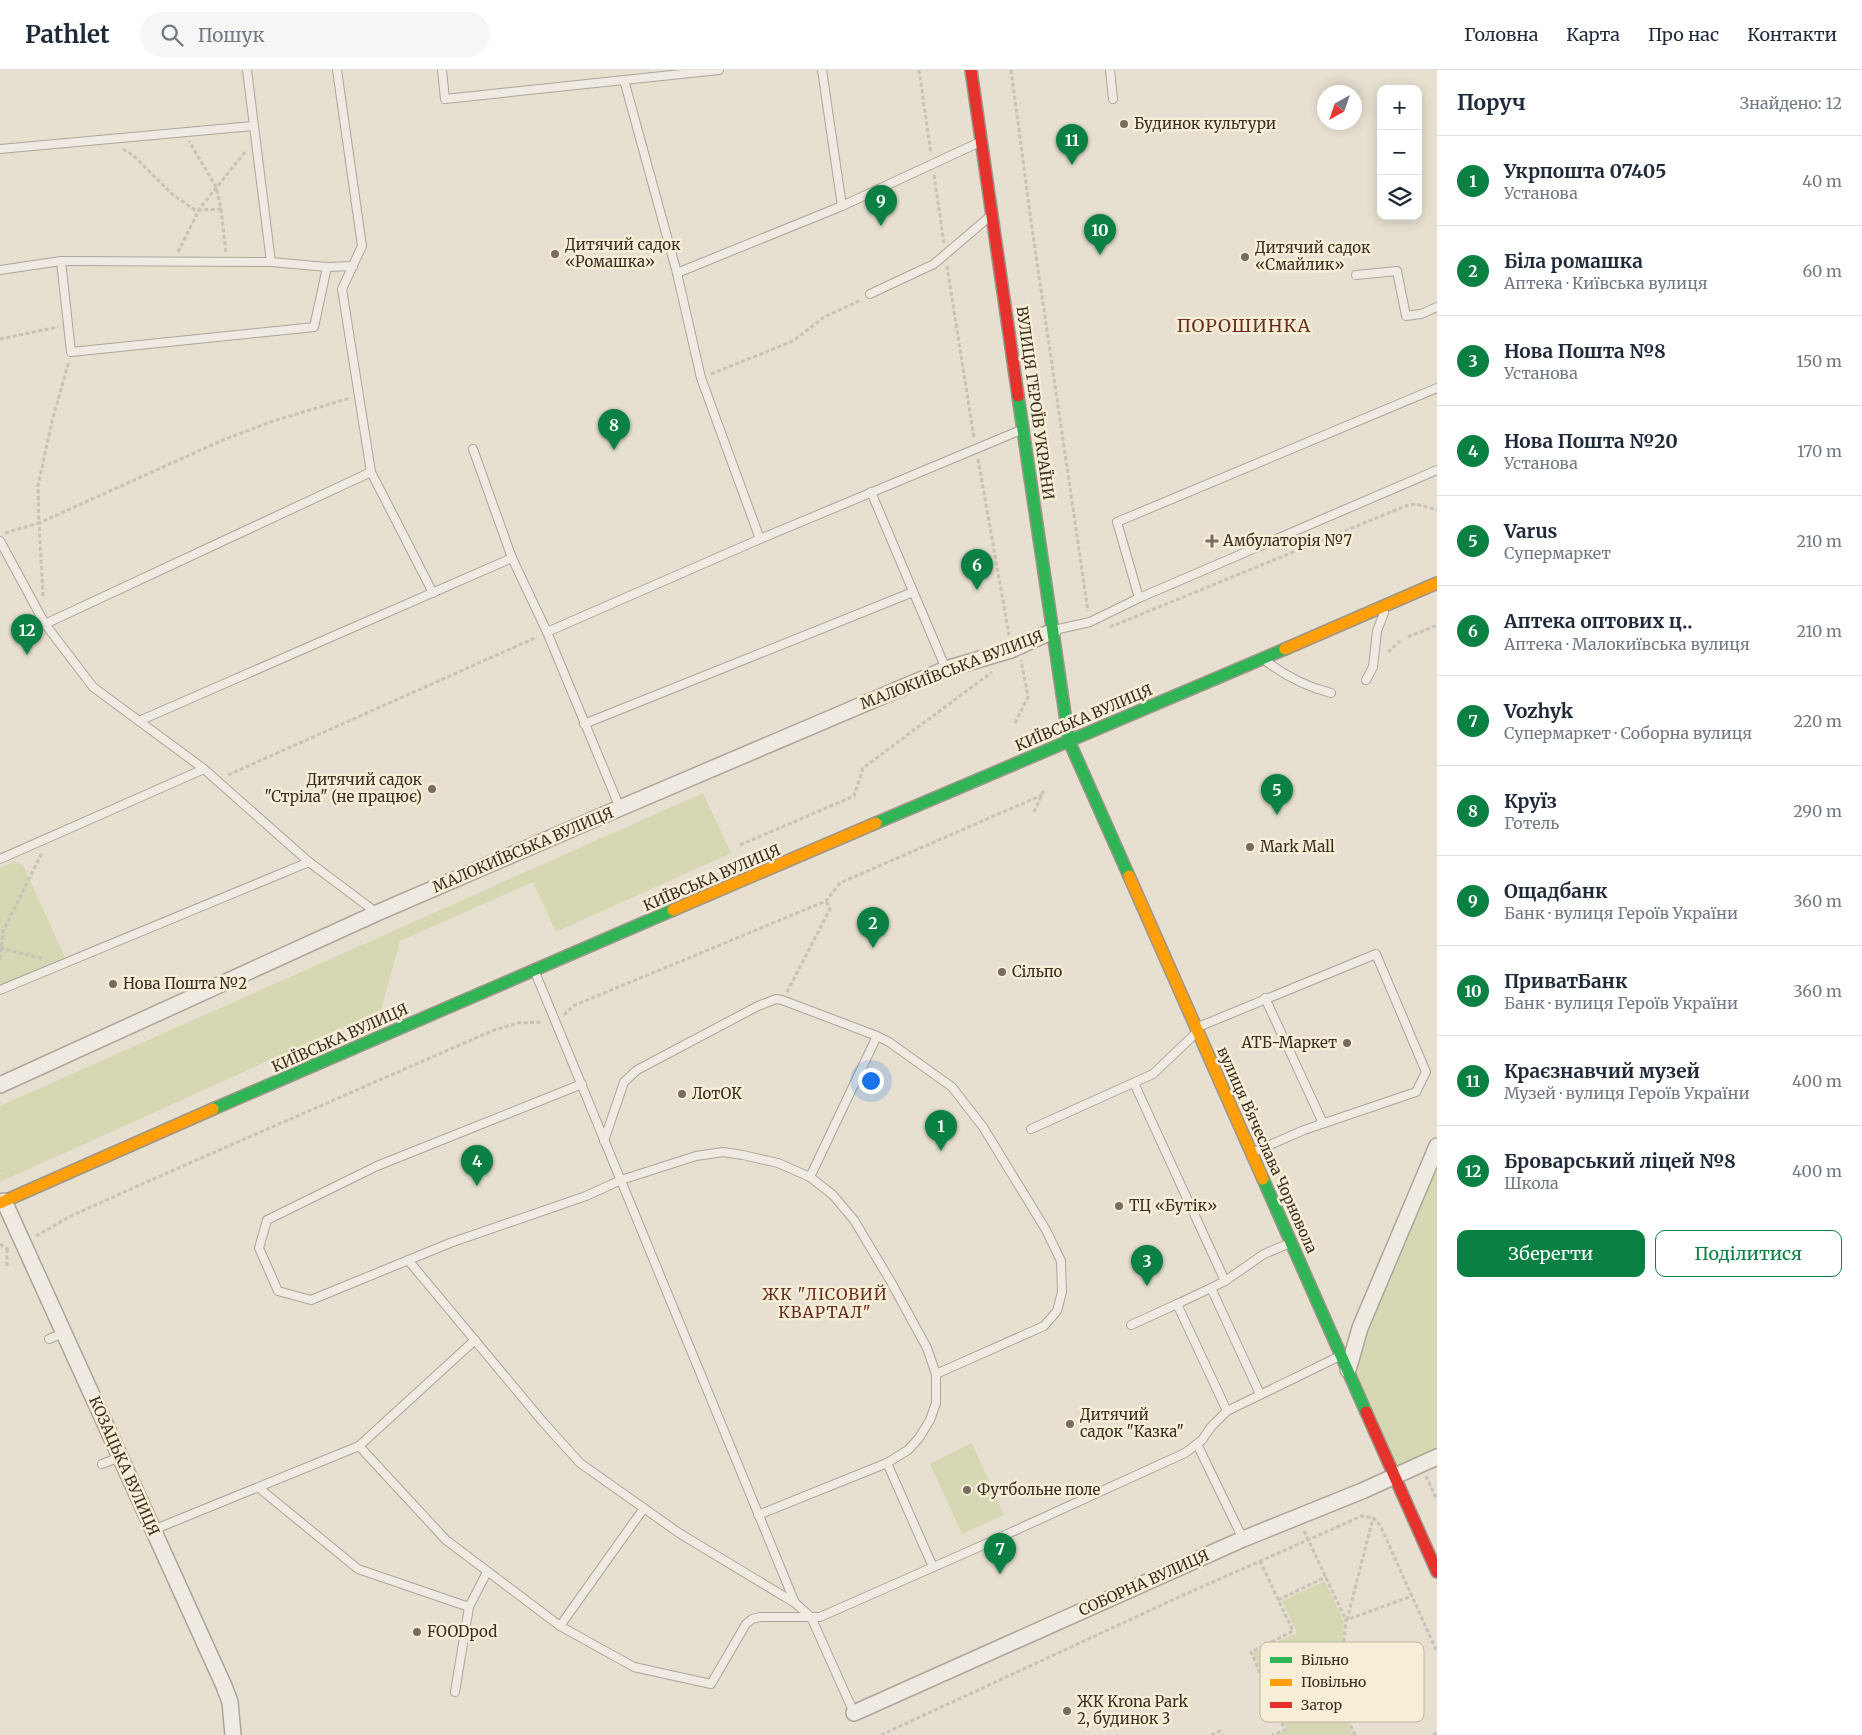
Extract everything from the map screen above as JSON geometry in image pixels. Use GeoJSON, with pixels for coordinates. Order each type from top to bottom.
{"type":"FeatureCollection","features":[{"type":"Feature","properties":{"kind":"main road","name":"ВУЛИЦЯ ГЕРОЇВ УКРАЇНИ"},"geometry":{"type":"LineString","coordinates":[[972,70],[991,215],[1069,741]]}},
{"type":"Feature","properties":{"kind":"main road","name":"КИЇВСЬКА ВУЛИЦЯ"},"geometry":{"type":"LineString","coordinates":[[2,1202],[534,970],[1437,583]]}},
{"type":"Feature","properties":{"kind":"main road","name":"вулиця Вʼячеслава Чорновола"},"geometry":{"type":"LineString","coordinates":[[1069,741],[1437,1572]]}},
{"type":"Feature","properties":{"kind":"street","name":"МАЛОКИЇВСЬКА ВУЛИЦЯ"},"geometry":{"type":"LineString","coordinates":[[0,1085],[377,914],[620,808],[946,669],[1011,650],[1053,631]]}},
{"type":"Feature","properties":{"kind":"street"},"geometry":{"type":"LineString","coordinates":[[1348,1370],[1360,1328],[1437,1146]]}},
{"type":"Feature","properties":{"kind":"street","name":"КОЗАЦЬКА ВУЛИЦЯ"},"geometry":{"type":"LineString","coordinates":[[2,1202],[64,1333],[224,1686],[230,1702],[232,1735]]}},
{"type":"Feature","properties":{"kind":"street","name":"СОБОРНА ВУЛИЦЯ"},"geometry":{"type":"LineString","coordinates":[[854,1713],[1243,1539],[1396,1476],[1437,1457]]}},
{"type":"Feature","properties":{"kind":"lane"},"geometry":{"type":"LineString","coordinates":[[247,70],[271,262]]}},
{"type":"Feature","properties":{"kind":"lane"},"geometry":{"type":"LineString","coordinates":[[337,70],[362,246],[342,289],[371,472],[433,593]]}},
{"type":"Feature","properties":{"kind":"lane"},"geometry":{"type":"LineString","coordinates":[[442,70],[445,99],[719,70]]}},
{"type":"Feature","properties":{"kind":"lane"},"geometry":{"type":"LineString","coordinates":[[822,70],[842,206]]}},
{"type":"Feature","properties":{"kind":"lane"},"geometry":{"type":"LineString","coordinates":[[1110,70],[1113,99]]}},
{"type":"Feature","properties":{"kind":"lane"},"geometry":{"type":"LineString","coordinates":[[624,80],[677,273],[701,378],[760,540]]}},
{"type":"Feature","properties":{"kind":"lane"},"geometry":{"type":"LineString","coordinates":[[0,149],[253,126]]}},
{"type":"Feature","properties":{"kind":"lane"},"geometry":{"type":"LineString","coordinates":[[677,273],[842,206],[982,141]]}},
{"type":"Feature","properties":{"kind":"lane"},"geometry":{"type":"LineString","coordinates":[[870,294],[925,269],[946,256],[991,215]]}},
{"type":"Feature","properties":{"kind":"lane"},"geometry":{"type":"LineString","coordinates":[[0,270],[61,261],[271,262],[326,267],[353,266]]}},
{"type":"Feature","properties":{"kind":"lane"},"geometry":{"type":"LineString","coordinates":[[61,261],[71,352],[314,328],[326,267]]}},
{"type":"Feature","properties":{"kind":"lane"},"geometry":{"type":"LineString","coordinates":[[1356,276],[1397,271],[1406,316],[1421,314],[1437,307]]}},
{"type":"Feature","properties":{"kind":"lane"},"geometry":{"type":"LineString","coordinates":[[1139,598],[1117,522],[1437,388]]}},
{"type":"Feature","properties":{"kind":"lane"},"geometry":{"type":"LineString","coordinates":[[547,632],[871,492],[1023,429]]}},
{"type":"Feature","properties":{"kind":"lane"},"geometry":{"type":"LineString","coordinates":[[474,449],[512,558],[547,632],[620,808]]}},
{"type":"Feature","properties":{"kind":"lane"},"geometry":{"type":"LineString","coordinates":[[1053,631],[1090,622],[1139,598],[1437,470]]}},
{"type":"Feature","properties":{"kind":"lane"},"geometry":{"type":"LineString","coordinates":[[45,624],[371,472]]}},
{"type":"Feature","properties":{"kind":"lane"},"geometry":{"type":"LineString","coordinates":[[871,492],[946,669]]}},
{"type":"Feature","properties":{"kind":"lane"},"geometry":{"type":"LineString","coordinates":[[0,541],[16,574],[45,624],[93,687],[217,780],[309,862],[377,914]]}},
{"type":"Feature","properties":{"kind":"lane"},"geometry":{"type":"LineString","coordinates":[[139,722],[512,558]]}},
{"type":"Feature","properties":{"kind":"lane"},"geometry":{"type":"LineString","coordinates":[[584,724],[913,592]]}},
{"type":"Feature","properties":{"kind":"lane"},"geometry":{"type":"LineString","coordinates":[[1366,680],[1373,667],[1377,631],[1388,605]]}},
{"type":"Feature","properties":{"kind":"lane"},"geometry":{"type":"LineString","coordinates":[[1263,659],[1279,671],[1304,685],[1331,693]]}},
{"type":"Feature","properties":{"kind":"lane"},"geometry":{"type":"LineString","coordinates":[[0,859],[204,770]]}},
{"type":"Feature","properties":{"kind":"lane"},"geometry":{"type":"LineString","coordinates":[[0,990],[309,862]]}},
{"type":"Feature","properties":{"kind":"lane"},"geometry":{"type":"LineString","coordinates":[[1031,1129],[1153,1074],[1197,1029],[1265,998],[1376,954],[1426,1072],[1416,1092],[1304,1130],[1252,1153]]}},
{"type":"Feature","properties":{"kind":"lane"},"geometry":{"type":"LineString","coordinates":[[534,970],[795,1603]]}},
{"type":"Feature","properties":{"kind":"lane"},"geometry":{"type":"LineString","coordinates":[[1265,998],[1323,1123]]}},
{"type":"Feature","properties":{"kind":"lane"},"geometry":{"type":"LineString","coordinates":[[604,1142],[624,1082],[630,1075],[758,1006],[776,999],[794,1004],[890,1042],[952,1087],[983,1127],[1046,1230],[1061,1261],[1062,1292],[1057,1311],[1044,1326],[936,1374]]}},
{"type":"Feature","properties":{"kind":"lane"},"geometry":{"type":"LineString","coordinates":[[810,1177],[877,1036]]}},
{"type":"Feature","properties":{"kind":"lane"},"geometry":{"type":"LineString","coordinates":[[1134,1083],[1225,1281]]}},
{"type":"Feature","properties":{"kind":"lane"},"geometry":{"type":"LineString","coordinates":[[582,1084],[377,1166],[267,1220],[259,1248],[278,1291],[311,1300],[459,1240],[586,1196],[621,1180],[696,1156],[723,1152],[743,1155],[778,1164],[810,1177],[833,1195],[854,1220],[891,1282],[922,1340],[936,1374],[936,1403],[930,1420],[919,1438],[908,1450],[887,1463],[758,1515]]}},
{"type":"Feature","properties":{"kind":"lane"},"geometry":{"type":"LineString","coordinates":[[1131,1325],[1225,1281],[1264,1254],[1292,1242]]}},
{"type":"Feature","properties":{"kind":"lane"},"geometry":{"type":"LineString","coordinates":[[408,1260],[543,1422],[580,1463],[679,1532],[795,1603],[811,1617],[854,1713]]}},
{"type":"Feature","properties":{"kind":"lane"},"geometry":{"type":"LineString","coordinates":[[1211,1288],[1260,1394]]}},
{"type":"Feature","properties":{"kind":"lane"},"geometry":{"type":"LineString","coordinates":[[1177,1304],[1227,1410]]}},
{"type":"Feature","properties":{"kind":"lane"},"geometry":{"type":"LineString","coordinates":[[49,1340],[64,1333]]}},
{"type":"Feature","properties":{"kind":"lane"},"geometry":{"type":"LineString","coordinates":[[153,1530],[359,1446],[476,1340]]}},
{"type":"Feature","properties":{"kind":"lane"},"geometry":{"type":"LineString","coordinates":[[359,1446],[446,1540],[560,1626],[634,1667],[711,1684],[746,1624],[752,1619],[760,1617],[820,1617],[933,1568],[1185,1452],[1202,1440],[1227,1410],[1341,1355]]}},
{"type":"Feature","properties":{"kind":"lane"},"geometry":{"type":"LineString","coordinates":[[1197,1444],[1243,1539]]}},
{"type":"Feature","properties":{"kind":"lane"},"geometry":{"type":"LineString","coordinates":[[102,1464],[120,1457]]}},
{"type":"Feature","properties":{"kind":"lane"},"geometry":{"type":"LineString","coordinates":[[887,1463],[933,1568]]}},
{"type":"Feature","properties":{"kind":"lane"},"geometry":{"type":"LineString","coordinates":[[259,1488],[358,1569],[469,1607]]}},
{"type":"Feature","properties":{"kind":"lane"},"geometry":{"type":"LineString","coordinates":[[560,1626],[644,1508]]}},
{"type":"Feature","properties":{"kind":"lane"},"geometry":{"type":"LineString","coordinates":[[455,1692],[469,1607],[487,1572]]}},
{"type":"Feature","properties":{"kind":"path"},"geometry":{"type":"LineString","coordinates":[[919,70],[976,448],[1009,636]]}},
{"type":"Feature","properties":{"kind":"path"},"geometry":{"type":"LineString","coordinates":[[1012,70],[1034,238],[1088,610]]}},
{"type":"Feature","properties":{"kind":"path"},"geometry":{"type":"LineString","coordinates":[[184,132],[216,188],[221,209],[227,262]]}},
{"type":"Feature","properties":{"kind":"path"},"geometry":{"type":"LineString","coordinates":[[110,139],[134,156],[172,194],[195,210],[221,209]]}},
{"type":"Feature","properties":{"kind":"path"},"geometry":{"type":"LineString","coordinates":[[173,262],[199,210],[255,141]]}},
{"type":"Feature","properties":{"kind":"path"},"geometry":{"type":"LineString","coordinates":[[701,378],[793,341],[824,317],[862,300],[870,294]]}},
{"type":"Feature","properties":{"kind":"path"},"geometry":{"type":"LineString","coordinates":[[0,339],[68,324]]}},
{"type":"Feature","properties":{"kind":"path"},"geometry":{"type":"LineString","coordinates":[[43,600],[38,486],[52,421],[71,352]]}},
{"type":"Feature","properties":{"kind":"path"},"geometry":{"type":"LineString","coordinates":[[0,535],[39,523],[223,440],[273,421],[359,396]]}},
{"type":"Feature","properties":{"kind":"path"},"geometry":{"type":"LineString","coordinates":[[1109,627],[1408,505],[1416,504],[1437,510]]}},
{"type":"Feature","properties":{"kind":"path"},"geometry":{"type":"LineString","coordinates":[[1408,637],[1437,624]]}},
{"type":"Feature","properties":{"kind":"path"},"geometry":{"type":"LineString","coordinates":[[217,780],[547,632]]}},
{"type":"Feature","properties":{"kind":"path"},"geometry":{"type":"LineString","coordinates":[[1388,652],[1400,641]]}},
{"type":"Feature","properties":{"kind":"path"},"geometry":{"type":"LineString","coordinates":[[1015,723],[1028,697],[1022,660],[1017,659]]}},
{"type":"Feature","properties":{"kind":"path"},"geometry":{"type":"LineString","coordinates":[[740,845],[854,796],[863,768],[996,669]]}},
{"type":"Feature","properties":{"kind":"path"},"geometry":{"type":"LineString","coordinates":[[1034,812],[1044,790]]}},
{"type":"Feature","properties":{"kind":"path"},"geometry":{"type":"LineString","coordinates":[[563,1017],[573,1006],[826,901],[840,883],[1042,795]]}},
{"type":"Feature","properties":{"kind":"path"},"geometry":{"type":"LineString","coordinates":[[0,959],[3,932],[50,837]]}},
{"type":"Feature","properties":{"kind":"path"},"geometry":{"type":"LineString","coordinates":[[782,1000],[830,909],[826,901]]}},
{"type":"Feature","properties":{"kind":"path"},"geometry":{"type":"LineString","coordinates":[[35,1236],[71,1216],[144,1183],[494,1030],[526,1022],[542,1022]]}},
{"type":"Feature","properties":{"kind":"path"},"geometry":{"type":"LineString","coordinates":[[7,1249],[7,1266]]}},
{"type":"Feature","properties":{"kind":"path"},"geometry":{"type":"LineString","coordinates":[[1420,1465],[1437,1500]]}},
{"type":"Feature","properties":{"kind":"path"},"geometry":{"type":"LineString","coordinates":[[881,1735],[1362,1516],[1373,1518],[1380,1525],[1437,1652]]}},
{"type":"Feature","properties":{"kind":"path"},"geometry":{"type":"LineString","coordinates":[[1344,1642],[1346,1620],[1373,1518]]}},
{"type":"Feature","properties":{"kind":"path"},"geometry":{"type":"LineString","coordinates":[[1309,1539],[1346,1620]]}},
{"type":"Feature","properties":{"kind":"path"},"geometry":{"type":"LineString","coordinates":[[1260,1561],[1293,1631],[1271,1642]]}},
{"type":"Feature","properties":{"kind":"path"},"geometry":{"type":"LineString","coordinates":[[1278,1600],[1326,1577]]}},
{"type":"Feature","properties":{"kind":"path"},"geometry":{"type":"LineString","coordinates":[[1346,1620],[1412,1596]]}},
{"type":"Feature","properties":{"kind":"path"},"geometry":{"type":"LineString","coordinates":[[1260,1648],[1251,1652],[1260,1673]]}},
{"type":"Feature","properties":{"kind":"path"},"geometry":{"type":"LineString","coordinates":[[1272,1735],[1285,1730],[1282,1722]]}},
{"type":"Feature","properties":{"kind":"path"},"geometry":{"type":"LineString","coordinates":[[1349,1722],[1355,1735]]}},
{"type":"Feature","properties":{"kind":"path"},"geometry":{"type":"LineString","coordinates":[[1211,1735],[1220,1731],[1222,1735]]}},
{"type":"Feature","properties":{"kind":"path"},"geometry":{"type":"LineString","coordinates":[[1433,1735],[1437,1733]]}},
{"type":"Feature","properties":{"kind":"green space"},"geometry":{"type":"Polygon","coordinates":[[[703,793],[731,853],[556,932],[533,882],[400,941],[381,1010],[0,1182],[0,1106],[703,793]]]}},
{"type":"Feature","properties":{"kind":"green space"},"geometry":{"type":"Polygon","coordinates":[[[15,861],[23,865],[65,957],[0,985],[0,868],[15,861]]]}},
{"type":"Feature","properties":{"kind":"green space"},"geometry":{"type":"Polygon","coordinates":[[[1437,1146],[1437,1457],[1396,1476],[1348,1370],[1437,1146]]]}},
{"type":"Feature","properties":{"kind":"green space","name":"Футбольне поле"},"geometry":{"type":"Polygon","coordinates":[[[972,1443],[1004,1515],[962,1534],[930,1464],[972,1443]]]}},
{"type":"Feature","properties":{"kind":"green space"},"geometry":{"type":"Polygon","coordinates":[[[1325,1581],[1344,1622],[1342,1642],[1277,1642],[1297,1633],[1282,1601],[1325,1581]]]}},
{"type":"Feature","properties":{"kind":"green space"},"geometry":{"type":"Polygon","coordinates":[[[1260,1650],[1260,1669],[1253,1653],[1260,1650]]]}},
{"type":"Feature","properties":{"kind":"green space"},"geometry":{"type":"Polygon","coordinates":[[[1283,1722],[1347,1722],[1353,1735],[1276,1735],[1287,1730],[1283,1722]]]}},
{"type":"Feature","properties":{"kind":"traffic: fast"},"geometry":{"type":"LineString","coordinates":[[1018,396],[1069,741],[1129,876]]}},
{"type":"Feature","properties":{"kind":"traffic: fast"},"geometry":{"type":"LineString","coordinates":[[876,823],[1285,649]]}},
{"type":"Feature","properties":{"kind":"traffic: fast"},"geometry":{"type":"LineString","coordinates":[[213,1109],[673,910]]}},
{"type":"Feature","properties":{"kind":"traffic: fast"},"geometry":{"type":"LineString","coordinates":[[1263,1179],[1366,1412]]}},
{"type":"Feature","properties":{"kind":"traffic: slow"},"geometry":{"type":"LineString","coordinates":[[1285,649],[1437,583]]}},
{"type":"Feature","properties":{"kind":"traffic: slow"},"geometry":{"type":"LineString","coordinates":[[673,910],[876,823]]}},
{"type":"Feature","properties":{"kind":"traffic: slow"},"geometry":{"type":"LineString","coordinates":[[1129,876],[1263,1179]]}},
{"type":"Feature","properties":{"kind":"traffic: slow"},"geometry":{"type":"LineString","coordinates":[[0,1203],[213,1109]]}},
{"type":"Feature","properties":{"kind":"traffic: jam"},"geometry":{"type":"LineString","coordinates":[[971,70],[1018,396]]}},
{"type":"Feature","properties":{"kind":"traffic: jam"},"geometry":{"type":"LineString","coordinates":[[1366,1412],[1437,1572]]}},
{"type":"Feature","properties":{"kind":"place","name":"Будинок культури"},"geometry":{"type":"Point","coordinates":[1124,124]}},
{"type":"Feature","properties":{"kind":"place","name":"Краєзнавчий музей"},"geometry":{"type":"Point","coordinates":[1072,165]}},
{"type":"Feature","properties":{"kind":"place","name":"Ощадбанк"},"geometry":{"type":"Point","coordinates":[881,226]}},
{"type":"Feature","properties":{"kind":"place","name":"Дитячий садок «Ромашка»"},"geometry":{"type":"Point","coordinates":[555,254]}},
{"type":"Feature","properties":{"kind":"place","name":"ПриватБанк"},"geometry":{"type":"Point","coordinates":[1100,255]}},
{"type":"Feature","properties":{"kind":"place","name":"Дитячий садок «Смайлик»"},"geometry":{"type":"Point","coordinates":[1245,257]}},
{"type":"Feature","properties":{"kind":"place","name":"Круїз"},"geometry":{"type":"Point","coordinates":[614,450]}},
{"type":"Feature","properties":{"kind":"place","name":"Амбулаторія №7"},"geometry":{"type":"Point","coordinates":[1212,541]}},
{"type":"Feature","properties":{"kind":"place","name":"Аптека оптових ц‥"},"geometry":{"type":"Point","coordinates":[977,590]}},
{"type":"Feature","properties":{"kind":"place","name":"Броварський ліцей №8"},"geometry":{"type":"Point","coordinates":[27,655]}},
{"type":"Feature","properties":{"kind":"place","name":"Дитячий садок \"Стріла\" (не працює)"},"geometry":{"type":"Point","coordinates":[432,789]}},
{"type":"Feature","properties":{"kind":"place","name":"Varus"},"geometry":{"type":"Point","coordinates":[1277,815]}},
{"type":"Feature","properties":{"kind":"place","name":"Mark Mall"},"geometry":{"type":"Point","coordinates":[1250,847]}},
{"type":"Feature","properties":{"kind":"place","name":"Біла ромашка"},"geometry":{"type":"Point","coordinates":[873,948]}},
{"type":"Feature","properties":{"kind":"place","name":"Сільпо"},"geometry":{"type":"Point","coordinates":[1002,972]}},
{"type":"Feature","properties":{"kind":"place","name":"Нова Пошта №2"},"geometry":{"type":"Point","coordinates":[113,984]}},
{"type":"Feature","properties":{"kind":"place","name":"АТБ-Маркет"},"geometry":{"type":"Point","coordinates":[1347,1043]}},
{"type":"Feature","properties":{"kind":"place","name":"ЛотОК"},"geometry":{"type":"Point","coordinates":[682,1094]}},
{"type":"Feature","properties":{"kind":"place","name":"Укрпошта 07405"},"geometry":{"type":"Point","coordinates":[941,1151]}},
{"type":"Feature","properties":{"kind":"place","name":"Нова Пошта №20"},"geometry":{"type":"Point","coordinates":[477,1186]}},
{"type":"Feature","properties":{"kind":"place","name":"ТЦ «Бутік»"},"geometry":{"type":"Point","coordinates":[1119,1206]}},
{"type":"Feature","properties":{"kind":"place","name":"Нова Пошта №8"},"geometry":{"type":"Point","coordinates":[1147,1286]}},
{"type":"Feature","properties":{"kind":"place","name":"Дитячий садок \"Казка\""},"geometry":{"type":"Point","coordinates":[1070,1424]}},
{"type":"Feature","properties":{"kind":"place","name":"Футбольне поле"},"geometry":{"type":"Point","coordinates":[967,1490]}},
{"type":"Feature","properties":{"kind":"place","name":"Vozhyk"},"geometry":{"type":"Point","coordinates":[1000,1574]}},
{"type":"Feature","properties":{"kind":"place","name":"FOODpod"},"geometry":{"type":"Point","coordinates":[417,1632]}},
{"type":"Feature","properties":{"kind":"place","name":"ЖК Krona Park 2, будинок 3"},"geometry":{"type":"Point","coordinates":[1067,1711]}},
{"type":"Feature","properties":{"kind":"district","name":"ПОРОШИНКА"},"geometry":{"type":"Point","coordinates":[1244,326]}},
{"type":"Feature","properties":{"kind":"district","name":"ЖК \"ЛІСОВИЙ КВАРТАЛ\""},"geometry":{"type":"Point","coordinates":[825,1303]}}]}
